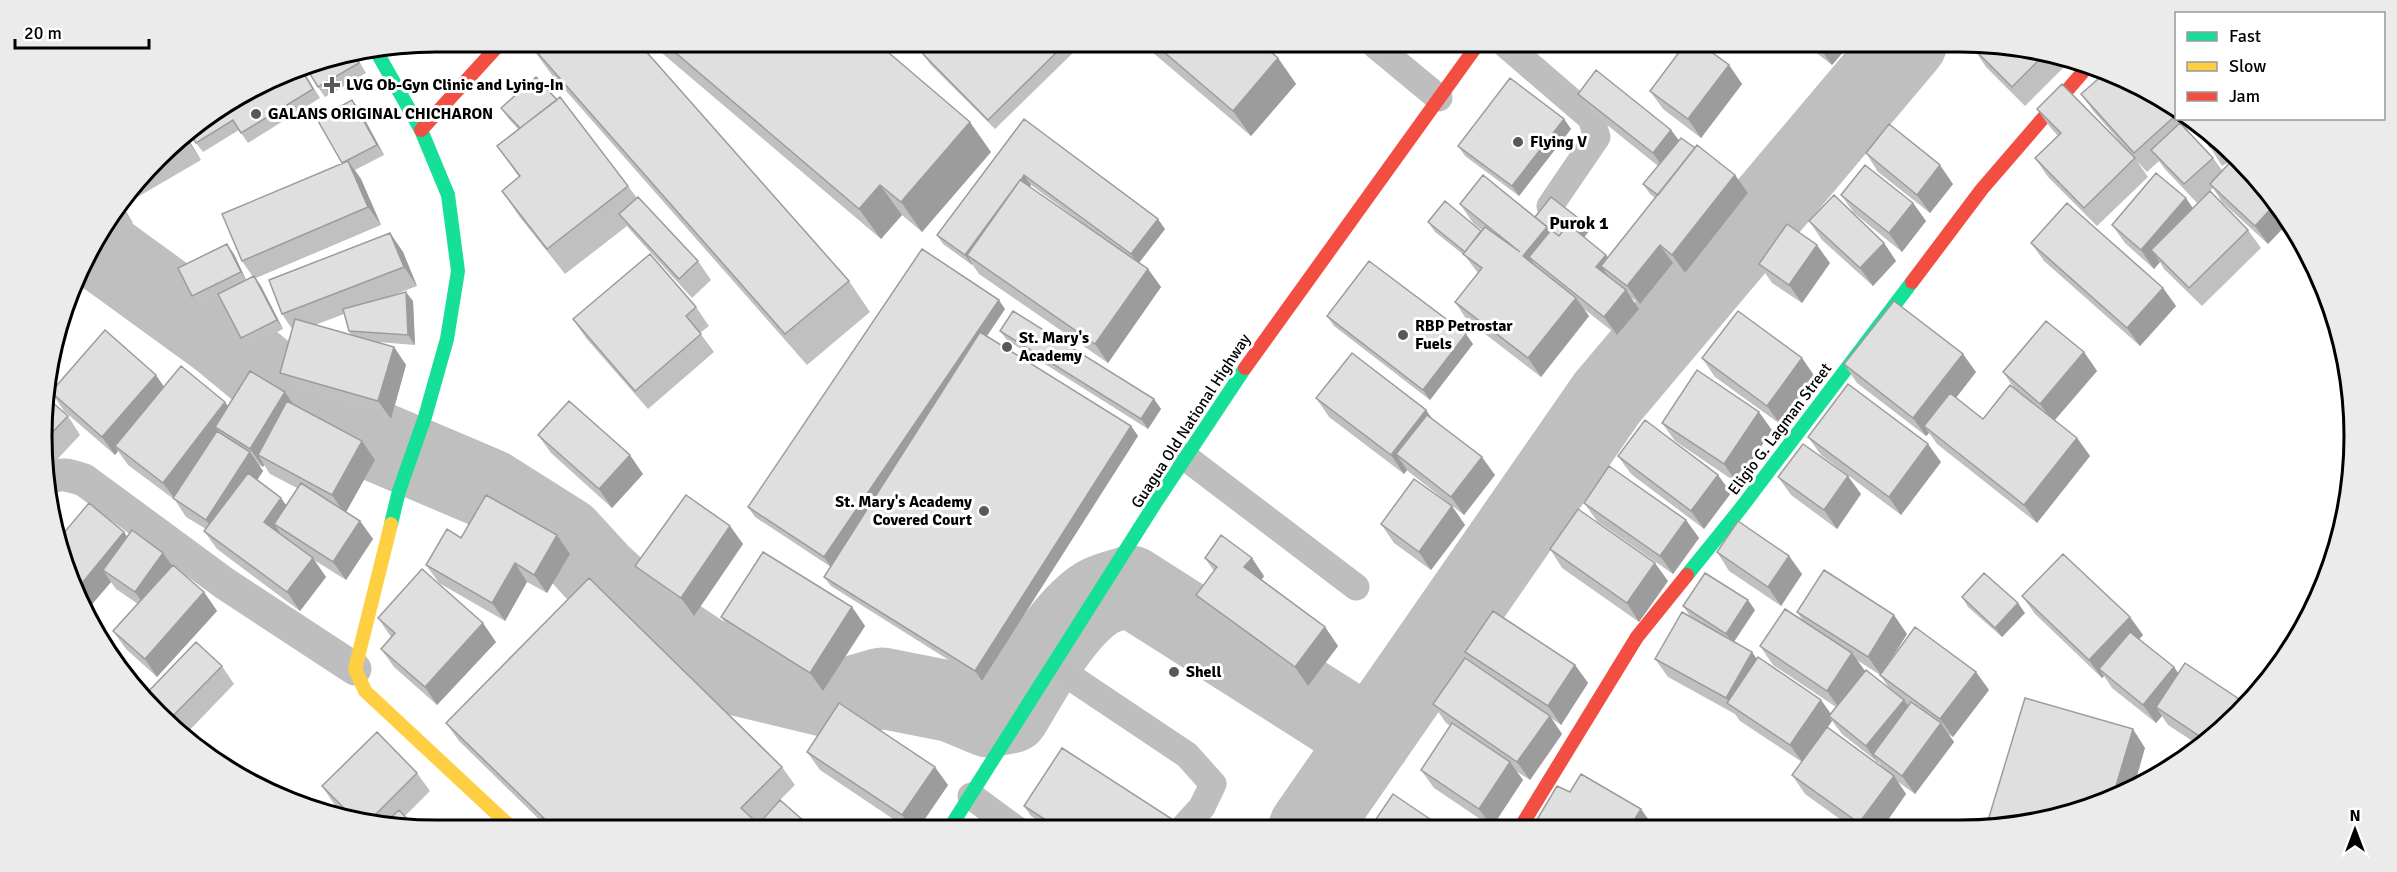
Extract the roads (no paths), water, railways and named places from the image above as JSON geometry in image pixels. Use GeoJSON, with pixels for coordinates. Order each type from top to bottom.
{"type":"FeatureCollection","features":[{"type":"Feature","properties":{"kind":"main road"},"geometry":{"type":"LineString","coordinates":[[421,130],[492,52]]}},
{"type":"Feature","properties":{"kind":"main road","name":"Guagua Old National Highway"},"geometry":{"type":"LineString","coordinates":[[955,820],[1185,457],[1301,285],[1472,52]]}},
{"type":"Feature","properties":{"kind":"main road"},"geometry":{"type":"LineString","coordinates":[[379,57],[421,130],[448,195],[458,271],[447,339],[425,417],[399,491],[355,669],[365,691],[503,820]]}},
{"type":"Feature","properties":{"kind":"main road","name":"Eligio G. Lagman Street"},"geometry":{"type":"LineString","coordinates":[[1525,820],[1636,637],[1748,498],[1982,189],[2082,73]]}},
{"type":"Feature","properties":{"kind":"street"},"geometry":{"type":"LineString","coordinates":[[55,475],[69,474],[84,480],[224,583],[355,669]]}},
{"type":"Feature","properties":{"kind":"lane"},"geometry":{"type":"LineString","coordinates":[[1383,52],[1439,98]]}},
{"type":"Feature","properties":{"kind":"lane"},"geometry":{"type":"LineString","coordinates":[[1513,52],[1591,118],[1596,127],[1597,137],[1550,206]]}},
{"type":"Feature","properties":{"kind":"lane"},"geometry":{"type":"LineString","coordinates":[[1185,457],[1356,587]]}},
{"type":"Feature","properties":{"kind":"lane"},"geometry":{"type":"LineString","coordinates":[[1061,656],[1187,755],[1213,784],[1202,807],[1190,820]]}},
{"type":"Feature","properties":{"kind":"lane"},"geometry":{"type":"LineString","coordinates":[[971,796],[1004,820]]}},
{"type":"Feature","properties":{"kind":"waterway"},"geometry":{"type":"LineString","coordinates":[[1315,820],[1607,398],[1899,52]]}},
{"type":"Feature","properties":{"kind":"waterway"},"geometry":{"type":"LineString","coordinates":[[100,250],[221,338],[307,409],[489,489],[565,537],[599,574],[650,621],[728,673],[840,700],[882,688],[953,702],[989,717],[1010,713],[1059,636],[1082,609],[1099,597],[1130,586],[1371,739]]}},
{"type":"Feature","properties":{"kind":"place","name":"LVG Ob-Gyn Clinic and Lying-In"},"geometry":{"type":"Point","coordinates":[332,85]}},
{"type":"Feature","properties":{"kind":"place","name":"GALANS ORIGINAL CHICHARON"},"geometry":{"type":"Point","coordinates":[256,114]}},
{"type":"Feature","properties":{"kind":"place","name":"Flying V"},"geometry":{"type":"Point","coordinates":[1518,142]}},
{"type":"Feature","properties":{"kind":"place","name":"RBP Petrostar Fuels"},"geometry":{"type":"Point","coordinates":[1403,335]}},
{"type":"Feature","properties":{"kind":"place","name":"St. Mary's Academy"},"geometry":{"type":"Point","coordinates":[1007,347]}},
{"type":"Feature","properties":{"kind":"place","name":"St. Mary's Academy Covered Court"},"geometry":{"type":"Point","coordinates":[984,511]}},
{"type":"Feature","properties":{"kind":"place","name":"Shell"},"geometry":{"type":"Point","coordinates":[1174,672]}},
{"type":"Feature","properties":{"kind":"district","name":"Purok 1"},"geometry":{"type":"Point","coordinates":[1579,223]}}]}
